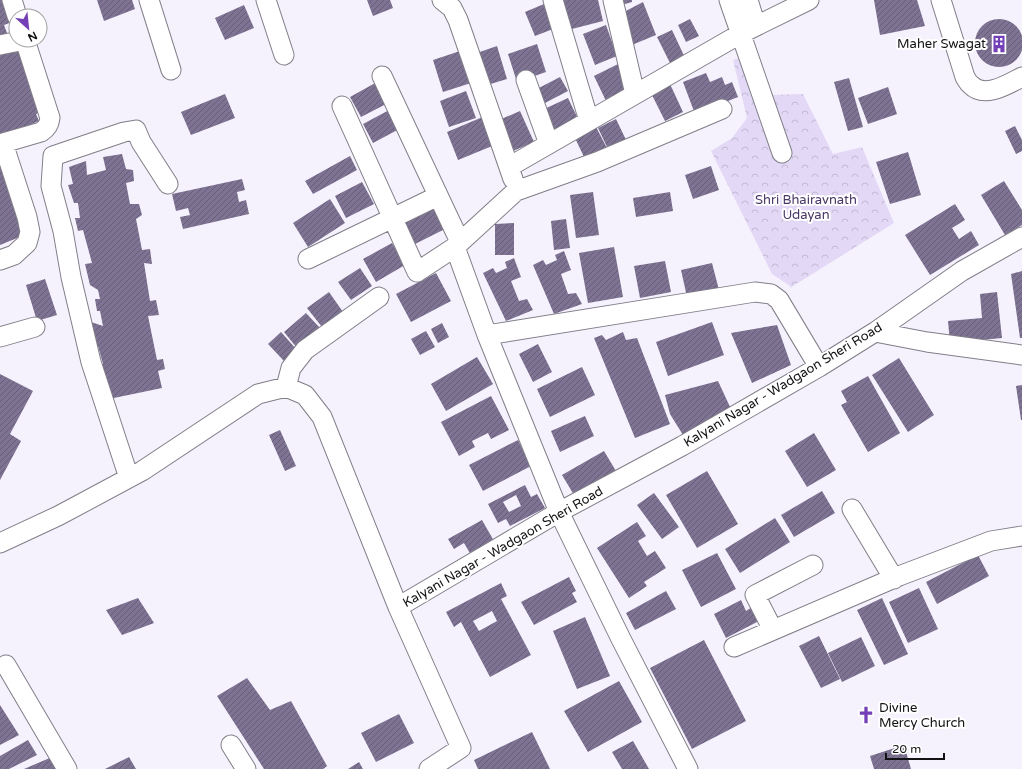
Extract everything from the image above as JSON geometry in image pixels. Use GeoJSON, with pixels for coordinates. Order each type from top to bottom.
{"type":"FeatureCollection","features":[{"type":"Feature","properties":{"kind":"street"},"geometry":{"type":"LineString","coordinates":[[149,0],[171,70]]}},
{"type":"Feature","properties":{"kind":"street"},"geometry":{"type":"LineString","coordinates":[[266,0],[284,55]]}},
{"type":"Feature","properties":{"kind":"street"},"geometry":{"type":"LineString","coordinates":[[442,0],[452,8],[458,20],[516,190]]}},
{"type":"Feature","properties":{"kind":"street"},"geometry":{"type":"LineString","coordinates":[[553,0],[589,121]]}},
{"type":"Feature","properties":{"kind":"street"},"geometry":{"type":"LineString","coordinates":[[613,0],[636,94]]}},
{"type":"Feature","properties":{"kind":"street"},"geometry":{"type":"LineString","coordinates":[[729,0],[748,30]]}},
{"type":"Feature","properties":{"kind":"street"},"geometry":{"type":"LineString","coordinates":[[748,0],[748,30],[761,95],[782,154]]}},
{"type":"Feature","properties":{"kind":"street"},"geometry":{"type":"LineString","coordinates":[[509,167],[748,30],[809,0]]}},
{"type":"Feature","properties":{"kind":"street"},"geometry":{"type":"LineString","coordinates":[[941,0],[965,77],[971,86],[981,91],[997,90],[1022,77]]}},
{"type":"Feature","properties":{"kind":"street"},"geometry":{"type":"LineString","coordinates":[[0,260],[14,255],[27,243],[30,232],[27,217],[2,143],[41,132],[49,125],[50,118],[28,48]]}},
{"type":"Feature","properties":{"kind":"street"},"geometry":{"type":"LineString","coordinates":[[382,76],[438,196],[457,244],[486,334],[559,512],[621,639],[688,769]]}},
{"type":"Feature","properties":{"kind":"street"},"geometry":{"type":"LineString","coordinates":[[526,80],[549,144]]}},
{"type":"Feature","properties":{"kind":"street"},"geometry":{"type":"LineString","coordinates":[[342,106],[417,272],[457,244],[516,190],[597,162],[722,109]]}},
{"type":"Feature","properties":{"kind":"street"},"geometry":{"type":"LineString","coordinates":[[129,478],[91,362],[71,277],[63,230],[51,186],[53,156],[124,132],[136,130],[141,142],[168,184]]}},
{"type":"Feature","properties":{"kind":"street"},"geometry":{"type":"LineString","coordinates":[[308,259],[438,196]]}},
{"type":"Feature","properties":{"kind":"street","name":"Kalyani Nagar - Wadgaon Sheri Road"},"geometry":{"type":"LineString","coordinates":[[286,387],[305,395],[322,417],[398,607],[559,512],[682,446],[819,367],[874,332],[962,271],[1022,237]]}},
{"type":"Feature","properties":{"kind":"street"},"geometry":{"type":"LineString","coordinates":[[486,334],[755,292],[771,294],[779,300],[819,367]]}},
{"type":"Feature","properties":{"kind":"street"},"geometry":{"type":"LineString","coordinates":[[0,543],[58,516],[142,471],[258,394],[286,387],[291,368],[305,350],[379,297]]}},
{"type":"Feature","properties":{"kind":"street"},"geometry":{"type":"LineString","coordinates":[[0,337],[35,327]]}},
{"type":"Feature","properties":{"kind":"street"},"geometry":{"type":"LineString","coordinates":[[874,332],[927,342],[1022,355]]}},
{"type":"Feature","properties":{"kind":"street"},"geometry":{"type":"LineString","coordinates":[[852,509],[894,578]]}},
{"type":"Feature","properties":{"kind":"street"},"geometry":{"type":"LineString","coordinates":[[734,647],[894,578],[991,541],[1022,536]]}},
{"type":"Feature","properties":{"kind":"street"},"geometry":{"type":"LineString","coordinates":[[773,630],[755,594],[813,565]]}},
{"type":"Feature","properties":{"kind":"street"},"geometry":{"type":"LineString","coordinates":[[398,607],[461,748],[429,769]]}},
{"type":"Feature","properties":{"kind":"street"},"geometry":{"type":"LineString","coordinates":[[6,666],[67,769]]}},
{"type":"Feature","properties":{"kind":"street"},"geometry":{"type":"LineString","coordinates":[[231,745],[246,769]]}},
{"type":"Feature","properties":{"kind":"green space","name":"Shri Bhairavnath Udayan"},"geometry":{"type":"Polygon","coordinates":[[[752,54],[770,95],[803,94],[833,154],[862,147],[894,223],[790,288],[790,286],[772,274],[711,151],[732,138],[747,118],[733,60],[752,54]]]}},
{"type":"Feature","properties":{"kind":"building"},"geometry":{"type":"Polygon","coordinates":[[[0,0],[3,0],[8,12],[8,24],[4,25],[7,33],[0,36],[0,0]]]}},
{"type":"Feature","properties":{"kind":"building"},"geometry":{"type":"Polygon","coordinates":[[[97,0],[132,0],[135,9],[104,21],[97,0]]]}},
{"type":"Feature","properties":{"kind":"building"},"geometry":{"type":"Polygon","coordinates":[[[367,0],[390,0],[393,8],[373,16],[367,0]]]}},
{"type":"Feature","properties":{"kind":"building"},"geometry":{"type":"Polygon","coordinates":[[[561,0],[598,0],[603,21],[568,30],[561,0]]]}},
{"type":"Feature","properties":{"kind":"building"},"geometry":{"type":"Polygon","coordinates":[[[615,0],[632,0],[632,2],[618,6],[615,0]]]}},
{"type":"Feature","properties":{"kind":"building"},"geometry":{"type":"Polygon","coordinates":[[[874,0],[917,0],[925,26],[880,35],[874,0]]]}},
{"type":"Feature","properties":{"kind":"building"},"geometry":{"type":"Polygon","coordinates":[[[643,2],[656,35],[627,47],[620,14],[643,2]]]}},
{"type":"Feature","properties":{"kind":"building"},"geometry":{"type":"Polygon","coordinates":[[[544,4],[553,29],[535,36],[525,12],[544,4]]]}},
{"type":"Feature","properties":{"kind":"building"},"geometry":{"type":"Polygon","coordinates":[[[244,5],[254,28],[225,40],[215,18],[244,5]]]}},
{"type":"Feature","properties":{"kind":"building"},"geometry":{"type":"Polygon","coordinates":[[[690,19],[699,36],[686,42],[678,25],[690,19]]]}},
{"type":"Feature","properties":{"kind":"building","name":"Maher Swagat"},"geometry":{"type":"Polygon","coordinates":[[[999,19],[1008,21],[1016,26],[1021,34],[1023,43],[1021,52],[1016,60],[1008,65],[999,67],[990,65],[982,60],[977,52],[975,43],[977,34],[982,26],[990,21],[999,19]]]}},
{"type":"Feature","properties":{"kind":"building"},"geometry":{"type":"Polygon","coordinates":[[[606,25],[617,56],[595,65],[583,34],[606,25]]]}},
{"type":"Feature","properties":{"kind":"building"},"geometry":{"type":"Polygon","coordinates":[[[672,30],[687,62],[673,69],[657,37],[672,30]]]}},
{"type":"Feature","properties":{"kind":"building"},"geometry":{"type":"Polygon","coordinates":[[[537,44],[546,72],[517,82],[508,54],[537,44]]]}},
{"type":"Feature","properties":{"kind":"building"},"geometry":{"type":"Polygon","coordinates":[[[497,46],[507,79],[484,86],[474,54],[497,46]]]}},
{"type":"Feature","properties":{"kind":"building"},"geometry":{"type":"Polygon","coordinates":[[[0,48],[19,49],[45,110],[36,114],[39,121],[1,137],[0,134],[0,48]]]}},
{"type":"Feature","properties":{"kind":"building"},"geometry":{"type":"Polygon","coordinates":[[[460,51],[471,83],[443,92],[433,60],[460,51]]]}},
{"type":"Feature","properties":{"kind":"building"},"geometry":{"type":"Polygon","coordinates":[[[620,63],[633,90],[607,103],[594,76],[620,63]]]}},
{"type":"Feature","properties":{"kind":"building"},"geometry":{"type":"Polygon","coordinates":[[[706,73],[710,82],[722,77],[725,85],[732,82],[738,97],[695,114],[683,82],[706,73]]]}},
{"type":"Feature","properties":{"kind":"building"},"geometry":{"type":"Polygon","coordinates":[[[560,77],[568,91],[541,105],[533,91],[560,77]]]}},
{"type":"Feature","properties":{"kind":"building"},"geometry":{"type":"Polygon","coordinates":[[[849,78],[863,127],[848,131],[834,82],[849,78]]]}},
{"type":"Feature","properties":{"kind":"building"},"geometry":{"type":"Polygon","coordinates":[[[377,82],[388,103],[361,117],[350,97],[377,82]]]}},
{"type":"Feature","properties":{"kind":"building"},"geometry":{"type":"Polygon","coordinates":[[[670,84],[683,112],[665,121],[651,93],[670,84]]]}},
{"type":"Feature","properties":{"kind":"building"},"geometry":{"type":"Polygon","coordinates":[[[888,87],[897,114],[868,124],[858,98],[888,87]]]}},
{"type":"Feature","properties":{"kind":"building"},"geometry":{"type":"Polygon","coordinates":[[[466,91],[476,118],[449,127],[440,101],[466,91]]]}},
{"type":"Feature","properties":{"kind":"building"},"geometry":{"type":"Polygon","coordinates":[[[225,94],[235,118],[191,135],[181,112],[225,94]]]}},
{"type":"Feature","properties":{"kind":"building"},"geometry":{"type":"Polygon","coordinates":[[[568,98],[579,121],[553,134],[542,110],[568,98]]]}},
{"type":"Feature","properties":{"kind":"building"},"geometry":{"type":"Polygon","coordinates":[[[393,108],[403,127],[373,143],[363,124],[393,108]]]}},
{"type":"Feature","properties":{"kind":"building"},"geometry":{"type":"Polygon","coordinates":[[[520,111],[534,142],[513,151],[499,120],[520,111]]]}},
{"type":"Feature","properties":{"kind":"building"},"geometry":{"type":"Polygon","coordinates":[[[485,116],[497,144],[458,160],[447,132],[485,116]]]}},
{"type":"Feature","properties":{"kind":"building"},"geometry":{"type":"Polygon","coordinates":[[[616,119],[627,142],[609,151],[598,128],[616,119]]]}},
{"type":"Feature","properties":{"kind":"building"},"geometry":{"type":"Polygon","coordinates":[[[595,125],[608,150],[586,161],[574,136],[595,125]]]}},
{"type":"Feature","properties":{"kind":"building"},"geometry":{"type":"Polygon","coordinates":[[[1015,126],[1022,140],[1022,151],[1016,154],[1005,131],[1015,126]]]}},
{"type":"Feature","properties":{"kind":"building"},"geometry":{"type":"Polygon","coordinates":[[[908,152],[921,195],[890,204],[876,162],[908,152]]]}},
{"type":"Feature","properties":{"kind":"building"},"geometry":{"type":"Polygon","coordinates":[[[122,154],[126,169],[133,170],[134,181],[126,183],[130,204],[139,204],[142,215],[136,219],[142,250],[150,249],[152,264],[144,263],[150,301],[156,300],[159,315],[148,316],[157,360],[163,359],[165,369],[158,371],[162,388],[109,399],[97,366],[103,364],[98,346],[93,347],[90,338],[95,337],[91,322],[103,326],[100,311],[97,311],[95,299],[100,299],[98,290],[90,285],[85,264],[92,263],[83,230],[78,231],[75,218],[80,218],[78,203],[74,203],[68,185],[73,184],[69,167],[86,161],[87,175],[106,170],[103,157],[122,154]]]}},
{"type":"Feature","properties":{"kind":"building"},"geometry":{"type":"Polygon","coordinates":[[[350,156],[357,170],[313,194],[305,181],[350,156]]]}},
{"type":"Feature","properties":{"kind":"building"},"geometry":{"type":"Polygon","coordinates":[[[2,164],[27,225],[19,229],[22,236],[0,245],[0,165],[2,164]]]}},
{"type":"Feature","properties":{"kind":"building"},"geometry":{"type":"Polygon","coordinates":[[[711,166],[719,190],[693,199],[685,175],[711,166]]]}},
{"type":"Feature","properties":{"kind":"building"},"geometry":{"type":"Polygon","coordinates":[[[242,179],[245,190],[237,192],[239,202],[246,200],[249,214],[183,229],[180,217],[190,215],[188,208],[176,211],[172,194],[242,179]]]}},
{"type":"Feature","properties":{"kind":"building"},"geometry":{"type":"Polygon","coordinates":[[[1004,181],[1022,210],[1022,225],[1005,235],[981,195],[1004,181]]]}},
{"type":"Feature","properties":{"kind":"building"},"geometry":{"type":"Polygon","coordinates":[[[362,182],[374,204],[346,218],[335,196],[362,182]]]}},
{"type":"Feature","properties":{"kind":"building"},"geometry":{"type":"Polygon","coordinates":[[[593,192],[599,235],[576,238],[570,195],[593,192]]]}},
{"type":"Feature","properties":{"kind":"building"},"geometry":{"type":"Polygon","coordinates":[[[670,192],[673,211],[636,217],[633,198],[670,192]]]}},
{"type":"Feature","properties":{"kind":"building"},"geometry":{"type":"Polygon","coordinates":[[[330,199],[345,223],[308,247],[293,223],[330,199]]]}},
{"type":"Feature","properties":{"kind":"building"},"geometry":{"type":"Polygon","coordinates":[[[438,202],[451,226],[413,245],[401,221],[438,202]]]}},
{"type":"Feature","properties":{"kind":"building"},"geometry":{"type":"Polygon","coordinates":[[[955,204],[965,220],[952,228],[959,239],[971,231],[979,245],[930,275],[905,235],[955,204]]]}},
{"type":"Feature","properties":{"kind":"building"},"geometry":{"type":"Polygon","coordinates":[[[566,219],[570,248],[554,250],[551,221],[566,219]]]}},
{"type":"Feature","properties":{"kind":"building"},"geometry":{"type":"Polygon","coordinates":[[[514,223],[514,255],[495,255],[495,224],[514,223]]]}},
{"type":"Feature","properties":{"kind":"building"},"geometry":{"type":"Polygon","coordinates":[[[392,243],[405,265],[376,282],[363,259],[392,243]]]}},
{"type":"Feature","properties":{"kind":"building"},"geometry":{"type":"Polygon","coordinates":[[[614,247],[623,297],[588,303],[579,253],[614,247]]]}},
{"type":"Feature","properties":{"kind":"building"},"geometry":{"type":"Polygon","coordinates":[[[564,251],[571,270],[561,274],[568,294],[576,293],[582,304],[554,314],[533,265],[543,260],[546,265],[557,260],[555,255],[564,251]]]}},
{"type":"Feature","properties":{"kind":"building"},"geometry":{"type":"Polygon","coordinates":[[[514,258],[521,277],[511,281],[519,301],[527,299],[533,310],[506,321],[483,273],[493,268],[496,273],[507,268],[505,262],[514,258]]]}},
{"type":"Feature","properties":{"kind":"building"},"geometry":{"type":"Polygon","coordinates":[[[665,261],[671,292],[640,298],[634,266],[665,261]]]}},
{"type":"Feature","properties":{"kind":"building"},"geometry":{"type":"Polygon","coordinates":[[[712,263],[719,290],[687,297],[681,270],[712,263]]]}},
{"type":"Feature","properties":{"kind":"building"},"geometry":{"type":"Polygon","coordinates":[[[360,268],[372,286],[351,300],[338,282],[360,268]]]}},
{"type":"Feature","properties":{"kind":"building"},"geometry":{"type":"Polygon","coordinates":[[[1022,271],[1022,338],[1020,338],[1011,274],[1022,271]]]}},
{"type":"Feature","properties":{"kind":"building"},"geometry":{"type":"Polygon","coordinates":[[[436,273],[451,301],[411,322],[396,294],[436,273]]]}},
{"type":"Feature","properties":{"kind":"building"},"geometry":{"type":"Polygon","coordinates":[[[45,279],[57,315],[37,321],[26,285],[45,279]]]}},
{"type":"Feature","properties":{"kind":"building"},"geometry":{"type":"Polygon","coordinates":[[[329,292],[343,312],[322,327],[307,308],[329,292]]]}},
{"type":"Feature","properties":{"kind":"building"},"geometry":{"type":"Polygon","coordinates":[[[997,292],[1002,338],[950,343],[948,321],[982,318],[980,294],[997,292]]]}},
{"type":"Feature","properties":{"kind":"building"},"geometry":{"type":"Polygon","coordinates":[[[306,313],[320,328],[297,348],[284,332],[306,313]]]}},
{"type":"Feature","properties":{"kind":"building"},"geometry":{"type":"Polygon","coordinates":[[[712,322],[724,355],[668,376],[656,342],[712,322]]]}},
{"type":"Feature","properties":{"kind":"building"},"geometry":{"type":"Polygon","coordinates":[[[442,323],[449,337],[438,343],[431,329],[442,323]]]}},
{"type":"Feature","properties":{"kind":"building"},"geometry":{"type":"Polygon","coordinates":[[[777,325],[791,365],[752,383],[731,333],[777,325]]]}},
{"type":"Feature","properties":{"kind":"building"},"geometry":{"type":"Polygon","coordinates":[[[426,331],[435,347],[420,355],[411,339],[426,331]]]}},
{"type":"Feature","properties":{"kind":"building"},"geometry":{"type":"Polygon","coordinates":[[[281,332],[297,350],[284,361],[268,344],[281,332]]]}},
{"type":"Feature","properties":{"kind":"building"},"geometry":{"type":"Polygon","coordinates":[[[623,332],[626,340],[637,338],[670,424],[635,438],[594,338],[602,335],[606,340],[623,332]]]}},
{"type":"Feature","properties":{"kind":"building"},"geometry":{"type":"Polygon","coordinates":[[[538,344],[552,372],[533,382],[519,354],[538,344]]]}},
{"type":"Feature","properties":{"kind":"building"},"geometry":{"type":"Polygon","coordinates":[[[477,357],[493,384],[446,411],[431,384],[477,357]]]}},
{"type":"Feature","properties":{"kind":"building"},"geometry":{"type":"Polygon","coordinates":[[[899,358],[934,415],[908,432],[872,375],[899,358]]]}},
{"type":"Feature","properties":{"kind":"building"},"geometry":{"type":"Polygon","coordinates":[[[582,367],[595,395],[550,417],[537,389],[582,367]]]}},
{"type":"Feature","properties":{"kind":"building"},"geometry":{"type":"Polygon","coordinates":[[[0,374],[33,391],[10,434],[21,441],[0,480],[0,374]]]}},
{"type":"Feature","properties":{"kind":"building"},"geometry":{"type":"Polygon","coordinates":[[[868,376],[900,433],[868,452],[841,405],[847,402],[841,391],[868,376]]]}},
{"type":"Feature","properties":{"kind":"building"},"geometry":{"type":"Polygon","coordinates":[[[718,381],[731,409],[683,435],[670,414],[665,395],[718,381]]]}},
{"type":"Feature","properties":{"kind":"building"},"geometry":{"type":"Polygon","coordinates":[[[1022,385],[1022,420],[1021,420],[1016,386],[1022,385]]]}},
{"type":"Feature","properties":{"kind":"building"},"geometry":{"type":"Polygon","coordinates":[[[491,396],[509,430],[491,439],[488,433],[472,441],[475,447],[459,456],[441,422],[491,396]]]}},
{"type":"Feature","properties":{"kind":"building"},"geometry":{"type":"Polygon","coordinates":[[[585,416],[594,436],[560,452],[551,431],[585,416]]]}},
{"type":"Feature","properties":{"kind":"building"},"geometry":{"type":"Polygon","coordinates":[[[280,430],[296,466],[285,471],[269,435],[280,430]]]}},
{"type":"Feature","properties":{"kind":"building"},"geometry":{"type":"Polygon","coordinates":[[[814,433],[836,470],[807,487],[785,451],[814,433]]]}},
{"type":"Feature","properties":{"kind":"building"},"geometry":{"type":"Polygon","coordinates":[[[518,440],[531,466],[483,491],[469,465],[518,440]]]}},
{"type":"Feature","properties":{"kind":"building"},"geometry":{"type":"Polygon","coordinates":[[[604,451],[616,471],[574,495],[562,475],[604,451]]]}},
{"type":"Feature","properties":{"kind":"building"},"geometry":{"type":"Polygon","coordinates":[[[707,471],[738,524],[697,548],[666,495],[707,471]]]}},
{"type":"Feature","properties":{"kind":"building"},"geometry":{"type":"Polygon","coordinates":[[[525,485],[531,497],[537,494],[545,508],[510,526],[506,519],[498,523],[488,504],[525,485]],[[516,495],[503,502],[509,512],[521,506],[516,495]]]}},
{"type":"Feature","properties":{"kind":"building"},"geometry":{"type":"Polygon","coordinates":[[[822,491],[835,513],[794,537],[781,515],[822,491]]]}},
{"type":"Feature","properties":{"kind":"building"},"geometry":{"type":"Polygon","coordinates":[[[654,493],[679,527],[662,539],[637,505],[654,493]]]}},
{"type":"Feature","properties":{"kind":"building"},"geometry":{"type":"Polygon","coordinates":[[[775,518],[790,542],[740,573],[725,549],[775,518]]]}},
{"type":"Feature","properties":{"kind":"building"},"geometry":{"type":"Polygon","coordinates":[[[482,520],[494,541],[471,555],[464,543],[454,549],[448,539],[482,520]]]}},
{"type":"Feature","properties":{"kind":"building"},"geometry":{"type":"Polygon","coordinates":[[[637,522],[646,536],[638,541],[647,556],[655,551],[666,568],[644,582],[647,586],[629,598],[597,548],[637,522]]]}},
{"type":"Feature","properties":{"kind":"building"},"geometry":{"type":"Polygon","coordinates":[[[717,553],[736,589],[701,607],[682,570],[717,553]]]}},
{"type":"Feature","properties":{"kind":"building"},"geometry":{"type":"Polygon","coordinates":[[[978,555],[989,576],[937,604],[926,582],[978,555]]]}},
{"type":"Feature","properties":{"kind":"building"},"geometry":{"type":"Polygon","coordinates":[[[569,577],[576,591],[572,593],[577,602],[534,625],[521,602],[569,577]]]}},
{"type":"Feature","properties":{"kind":"building"},"geometry":{"type":"Polygon","coordinates":[[[501,583],[507,596],[501,599],[531,655],[490,677],[461,622],[454,627],[446,612],[501,583]],[[492,611],[473,621],[479,631],[497,621],[492,611]]]}},
{"type":"Feature","properties":{"kind":"building"},"geometry":{"type":"Polygon","coordinates":[[[919,588],[938,629],[908,643],[889,602],[919,588]]]}},
{"type":"Feature","properties":{"kind":"building"},"geometry":{"type":"Polygon","coordinates":[[[666,591],[676,609],[635,630],[626,613],[666,591]]]}},
{"type":"Feature","properties":{"kind":"building"},"geometry":{"type":"Polygon","coordinates":[[[138,598],[154,623],[122,635],[106,610],[138,598]]]}},
{"type":"Feature","properties":{"kind":"building"},"geometry":{"type":"Polygon","coordinates":[[[882,598],[908,654],[884,665],[857,610],[882,598]]]}},
{"type":"Feature","properties":{"kind":"building"},"geometry":{"type":"Polygon","coordinates":[[[741,600],[746,611],[752,607],[759,621],[726,638],[714,614],[741,600]]]}},
{"type":"Feature","properties":{"kind":"building"},"geometry":{"type":"Polygon","coordinates":[[[585,617],[610,676],[577,689],[553,631],[585,617]]]}},
{"type":"Feature","properties":{"kind":"building"},"geometry":{"type":"Polygon","coordinates":[[[819,636],[840,679],[821,688],[799,646],[819,636]]]}},
{"type":"Feature","properties":{"kind":"building"},"geometry":{"type":"Polygon","coordinates":[[[861,637],[875,666],[842,682],[828,653],[861,637]]]}},
{"type":"Feature","properties":{"kind":"building"},"geometry":{"type":"Polygon","coordinates":[[[704,640],[746,721],[692,749],[650,668],[704,640]]]}},
{"type":"Feature","properties":{"kind":"building"},"geometry":{"type":"Polygon","coordinates":[[[247,678],[270,710],[291,701],[327,766],[323,769],[264,769],[217,696],[247,678]]]}},
{"type":"Feature","properties":{"kind":"building"},"geometry":{"type":"Polygon","coordinates":[[[619,681],[642,722],[588,752],[564,711],[619,681]]]}},
{"type":"Feature","properties":{"kind":"building"},"geometry":{"type":"Polygon","coordinates":[[[0,705],[19,735],[0,745],[0,705]]]}},
{"type":"Feature","properties":{"kind":"building"},"geometry":{"type":"Polygon","coordinates":[[[399,714],[414,743],[376,762],[361,733],[399,714]]]}},
{"type":"Feature","properties":{"kind":"building"},"geometry":{"type":"Polygon","coordinates":[[[532,732],[550,769],[478,769],[474,760],[532,732]]]}},
{"type":"Feature","properties":{"kind":"building"},"geometry":{"type":"Polygon","coordinates":[[[28,740],[37,755],[9,769],[0,769],[0,756],[28,740]]]}},
{"type":"Feature","properties":{"kind":"building"},"geometry":{"type":"Polygon","coordinates":[[[633,741],[649,769],[622,769],[612,752],[633,741]]]}},
{"type":"Feature","properties":{"kind":"building"},"geometry":{"type":"Polygon","coordinates":[[[904,745],[911,769],[874,769],[870,756],[904,745]]]}},
{"type":"Feature","properties":{"kind":"building"},"geometry":{"type":"Polygon","coordinates":[[[52,757],[59,769],[24,769],[52,757]]]}},
{"type":"Feature","properties":{"kind":"building"},"geometry":{"type":"Polygon","coordinates":[[[129,757],[136,769],[105,769],[129,757]]]}},
{"type":"Feature","properties":{"kind":"building"},"geometry":{"type":"Polygon","coordinates":[[[359,762],[363,769],[348,769],[359,762]]]}},
{"type":"Feature","properties":{"kind":"place","name":"Maher Swagat"},"geometry":{"type":"Point","coordinates":[999,44]}},
{"type":"Feature","properties":{"kind":"place","name":"Divine Mercy Church"},"geometry":{"type":"Point","coordinates":[866,715]}}]}
